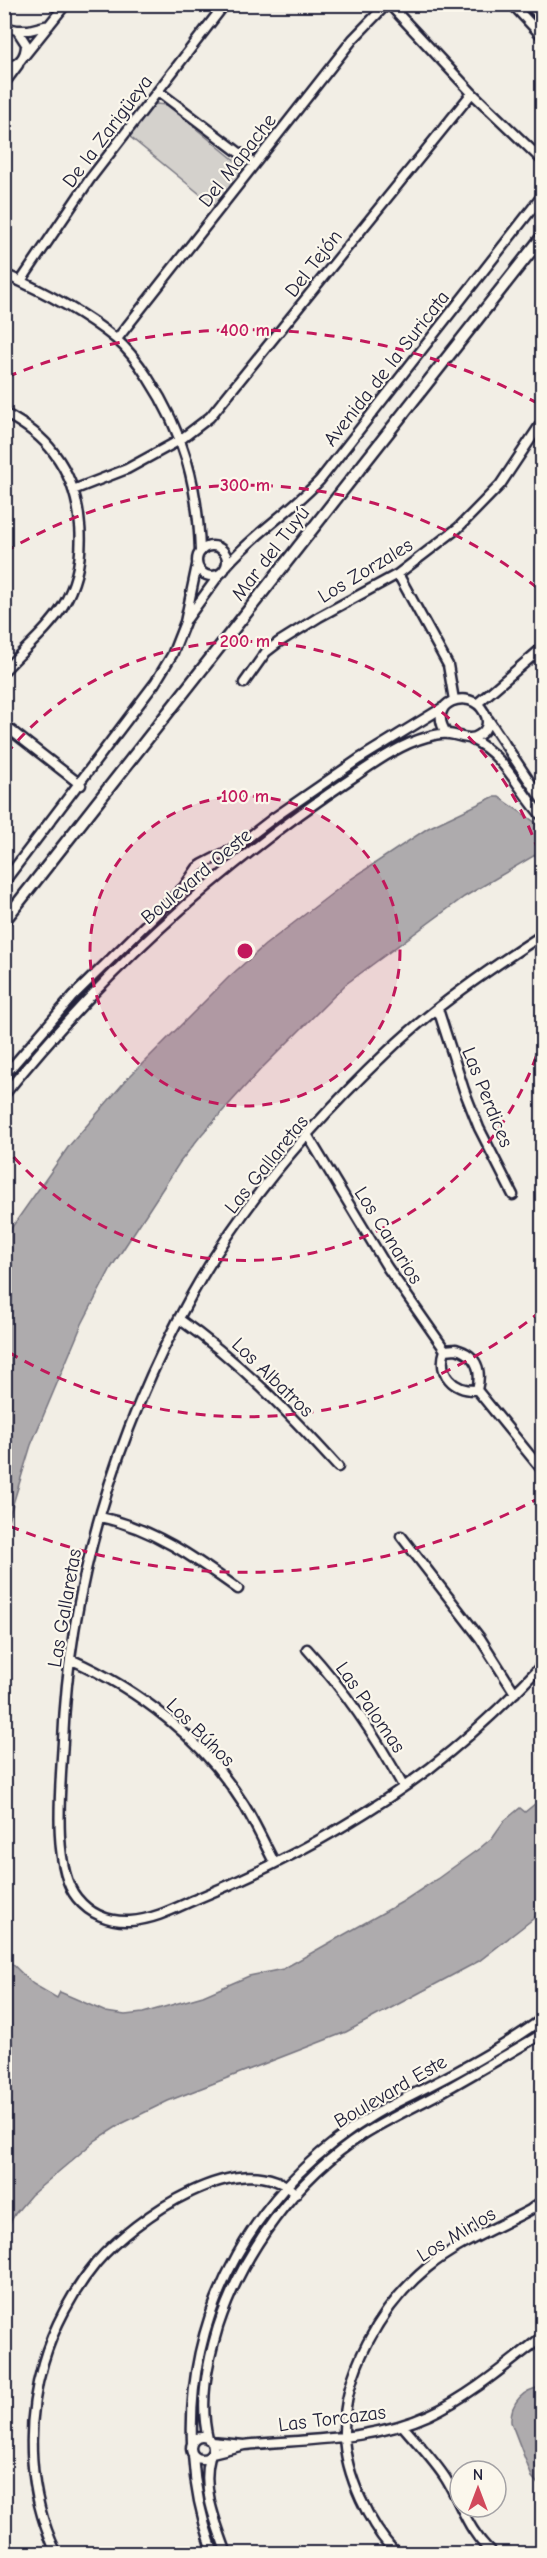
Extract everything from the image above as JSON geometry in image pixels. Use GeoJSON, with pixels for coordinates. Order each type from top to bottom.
{"type":"FeatureCollection","features":[{"type":"Feature","properties":{"kind":"street"},"geometry":{"type":"LineString","coordinates":[[4,84],[66,4]]}},
{"type":"Feature","properties":{"kind":"street","name":"De la Zarigüeya"},"geometry":{"type":"LineString","coordinates":[[21,281],[90,179],[225,4]]}},
{"type":"Feature","properties":{"kind":"street"},"geometry":{"type":"LineString","coordinates":[[388,4],[472,93],[543,160]]}},
{"type":"Feature","properties":{"kind":"street","name":"Del Mapache"},"geometry":{"type":"LineString","coordinates":[[117,339],[353,39],[388,4]]}},
{"type":"Feature","properties":{"kind":"street"},"geometry":{"type":"LineString","coordinates":[[512,4],[543,36]]}},
{"type":"Feature","properties":{"kind":"street"},"geometry":{"type":"LineString","coordinates":[[529,4],[543,18]]}},
{"type":"Feature","properties":{"kind":"street"},"geometry":{"type":"LineString","coordinates":[[9,26],[29,30],[50,25]]}},
{"type":"Feature","properties":{"kind":"street"},"geometry":{"type":"LineString","coordinates":[[9,26],[25,39],[22,59]]}},
{"type":"Feature","properties":{"kind":"street"},"geometry":{"type":"LineString","coordinates":[[4,67],[22,59]]}},
{"type":"Feature","properties":{"kind":"street"},"geometry":{"type":"LineString","coordinates":[[158,91],[254,164]]}},
{"type":"Feature","properties":{"kind":"street","name":"Del Tejón"},"geometry":{"type":"LineString","coordinates":[[73,489],[127,469],[180,440],[210,417],[472,93]]}},
{"type":"Feature","properties":{"kind":"street","name":"Avenida de la Suricata"},"geometry":{"type":"LineString","coordinates":[[4,882],[81,784],[155,683],[186,622],[219,575],[243,547],[320,480],[543,196]]}},
{"type":"Feature","properties":{"kind":"street","name":"Mar del Tuyú"},"geometry":{"type":"LineString","coordinates":[[4,921],[543,237]]}},
{"type":"Feature","properties":{"kind":"street","name":"Avenida de la Suricata"},"geometry":{"type":"LineString","coordinates":[[4,274],[74,309],[117,339],[156,390],[180,440],[195,489],[200,551],[186,622]]}},
{"type":"Feature","properties":{"kind":"street"},"geometry":{"type":"LineString","coordinates":[[4,412],[37,434],[55,454],[73,489],[79,519],[80,540],[75,577],[63,606],[52,621],[4,671]]}},
{"type":"Feature","properties":{"kind":"street","name":"Los Zorzales"},"geometry":{"type":"LineString","coordinates":[[244,683],[259,660],[279,642],[319,617],[398,574],[436,546],[478,509],[516,464],[543,422]]}},
{"type":"Feature","properties":{"kind":"street"},"geometry":{"type":"LineString","coordinates":[[199,532],[212,546],[224,551],[227,565]]}},
{"type":"Feature","properties":{"kind":"street"},"geometry":{"type":"LineString","coordinates":[[200,551],[212,546]]}},
{"type":"Feature","properties":{"kind":"street","name":"Avenida de la Suricata"},"geometry":{"type":"LineString","coordinates":[[224,551],[243,547]]}},
{"type":"Feature","properties":{"kind":"street"},"geometry":{"type":"LineString","coordinates":[[197,565],[206,575],[219,575]]}},
{"type":"Feature","properties":{"kind":"street"},"geometry":{"type":"LineString","coordinates":[[398,574],[448,665],[454,700]]}},
{"type":"Feature","properties":{"kind":"street"},"geometry":{"type":"LineString","coordinates":[[478,704],[543,648]]}},
{"type":"Feature","properties":{"kind":"street"},"geometry":{"type":"LineString","coordinates":[[4,660],[22,651]]}},
{"type":"Feature","properties":{"kind":"street"},"geometry":{"type":"LineString","coordinates":[[543,800],[478,704],[464,699],[454,700],[443,707],[440,721],[447,734],[471,739],[499,758],[543,816]]}},
{"type":"Feature","properties":{"kind":"street","name":"Boulevard Oeste"},"geometry":{"type":"LineString","coordinates":[[4,1076],[73,996],[184,887],[197,868],[236,847],[332,777],[443,707]]}},
{"type":"Feature","properties":{"kind":"street"},"geometry":{"type":"LineString","coordinates":[[471,739],[483,732],[488,719]]}},
{"type":"Feature","properties":{"kind":"street"},"geometry":{"type":"LineString","coordinates":[[4,726],[81,784]]}},
{"type":"Feature","properties":{"kind":"street","name":"Boulevard Oeste"},"geometry":{"type":"LineString","coordinates":[[4,1095],[92,994],[142,942],[219,875],[282,826],[406,745],[426,737],[447,734]]}},
{"type":"Feature","properties":{"kind":"street"},"geometry":{"type":"LineString","coordinates":[[332,777],[339,787]]}},
{"type":"Feature","properties":{"kind":"street"},"geometry":{"type":"LineString","coordinates":[[212,860],[220,867],[219,875]]}},
{"type":"Feature","properties":{"kind":"street"},"geometry":{"type":"LineString","coordinates":[[192,876],[197,884],[207,885]]}},
{"type":"Feature","properties":{"kind":"street"},"geometry":{"type":"LineString","coordinates":[[135,935],[142,942]]}},
{"type":"Feature","properties":{"kind":"street","name":"Las Gallaretas"},"geometry":{"type":"LineString","coordinates":[[543,935],[499,963],[438,1008],[368,1071],[308,1136],[249,1207],[214,1259],[159,1358],[100,1517],[76,1614],[70,1659],[61,1779],[62,1856],[68,1884],[84,1905],[105,1918],[117,1921],[141,1920],[216,1891],[318,1841],[431,1767],[515,1693],[543,1665]]}},
{"type":"Feature","properties":{"kind":"street","name":"Las Perdices"},"geometry":{"type":"LineString","coordinates":[[438,1008],[464,1090],[479,1128],[513,1195]]}},
{"type":"Feature","properties":{"kind":"street"},"geometry":{"type":"LineString","coordinates":[[27,1049],[36,1057]]}},
{"type":"Feature","properties":{"kind":"street","name":"Los Canarios"},"geometry":{"type":"LineString","coordinates":[[308,1136],[387,1267],[446,1350]]}},
{"type":"Feature","properties":{"kind":"street","name":"Los Albatros"},"geometry":{"type":"LineString","coordinates":[[179,1319],[243,1369],[287,1411],[338,1467]]}},
{"type":"Feature","properties":{"kind":"street"},"geometry":{"type":"LineString","coordinates":[[477,1390],[479,1372],[472,1357],[456,1349],[446,1350],[442,1359],[447,1378],[460,1388],[477,1390],[543,1470]]}},
{"type":"Feature","properties":{"kind":"street"},"geometry":{"type":"LineString","coordinates":[[100,1517],[139,1527],[168,1542],[238,1589]]}},
{"type":"Feature","properties":{"kind":"street"},"geometry":{"type":"LineString","coordinates":[[401,1536],[455,1604],[515,1693]]}},
{"type":"Feature","properties":{"kind":"street","name":"Las Palomas"},"geometry":{"type":"LineString","coordinates":[[307,1649],[335,1680],[369,1725],[403,1786]]}},
{"type":"Feature","properties":{"kind":"street","name":"Los Búhos"},"geometry":{"type":"LineString","coordinates":[[70,1659],[97,1671],[132,1692],[157,1710],[206,1755],[244,1806],[274,1862]]}},
{"type":"Feature","properties":{"kind":"street","name":"Boulevard Este"},"geometry":{"type":"LineString","coordinates":[[192,2443],[192,2397],[201,2343],[209,2318],[234,2260],[270,2204],[320,2153],[346,2132],[543,2019]]}},
{"type":"Feature","properties":{"kind":"street","name":"Boulevard Este"},"geometry":{"type":"LineString","coordinates":[[210,2440],[203,2414],[203,2397],[215,2338],[224,2310],[236,2283],[263,2236],[296,2194],[316,2172],[363,2135],[543,2034]]}},
{"type":"Feature","properties":{"kind":"street"},"geometry":{"type":"LineString","coordinates":[[433,2084],[439,2093]]}},
{"type":"Feature","properties":{"kind":"street"},"geometry":{"type":"LineString","coordinates":[[57,2553],[47,2529],[37,2492],[32,2458],[33,2416],[43,2361],[71,2300],[89,2272],[109,2250],[144,2220],[204,2187],[236,2177],[252,2175],[287,2185],[296,2194]]}},
{"type":"Feature","properties":{"kind":"street","name":"Los Mirlos"},"geometry":{"type":"LineString","coordinates":[[344,2436],[351,2387],[359,2363],[394,2301],[427,2268],[444,2256],[543,2201]]}},
{"type":"Feature","properties":{"kind":"street","name":"Las Torcazas"},"geometry":{"type":"LineString","coordinates":[[244,2445],[375,2432],[427,2416],[468,2393],[543,2337]]}},
{"type":"Feature","properties":{"kind":"street"},"geometry":{"type":"LineString","coordinates":[[402,2425],[445,2477],[468,2524],[480,2541],[493,2553]]}},
{"type":"Feature","properties":{"kind":"street"},"geometry":{"type":"LineString","coordinates":[[344,2436],[354,2482],[362,2501],[381,2535],[398,2553]]}},
{"type":"Feature","properties":{"kind":"street"},"geometry":{"type":"LineString","coordinates":[[214,2553],[201,2513],[195,2484],[192,2443],[197,2438],[244,2445]]}},
{"type":"Feature","properties":{"kind":"street"},"geometry":{"type":"LineString","coordinates":[[210,2440],[211,2455],[207,2467],[209,2498],[227,2553]]}},
{"type":"Feature","properties":{"kind":"street"},"geometry":{"type":"LineString","coordinates":[[193,2455],[199,2460],[244,2445]]}},
{"type":"Feature","properties":{"kind":"shaded area"},"geometry":{"type":"Polygon","coordinates":[[[156,104],[167,105],[243,167],[243,173],[217,208],[129,136],[150,107],[156,104]]]}},
{"type":"Feature","properties":{"kind":"shaded area"},"geometry":{"type":"Polygon","coordinates":[[[493,797],[499,797],[536,823],[541,848],[537,854],[464,897],[346,984],[260,1070],[202,1134],[180,1162],[111,1268],[82,1324],[31,1445],[5,1530],[5,1237],[69,1146],[128,1078],[229,977],[265,945],[351,879],[428,828],[493,797]]]}},
{"type":"Feature","properties":{"kind":"shaded area"},"geometry":{"type":"Polygon","coordinates":[[[542,1798],[542,1912],[479,1961],[346,2032],[168,2101],[121,2124],[96,2140],[31,2195],[15,2214],[5,2231],[5,1957],[33,1984],[57,1998],[60,1992],[106,2012],[125,2015],[143,2013],[203,1996],[249,1976],[283,1969],[402,1902],[480,1848],[492,1838],[504,1821],[520,1808],[525,1812],[542,1798]]]}},
{"type":"Feature","properties":{"kind":"shaded area"},"geometry":{"type":"Polygon","coordinates":[[[542,2387],[542,2489],[532,2477],[511,2422],[511,2415],[519,2398],[529,2390],[542,2387]]]}}]}
